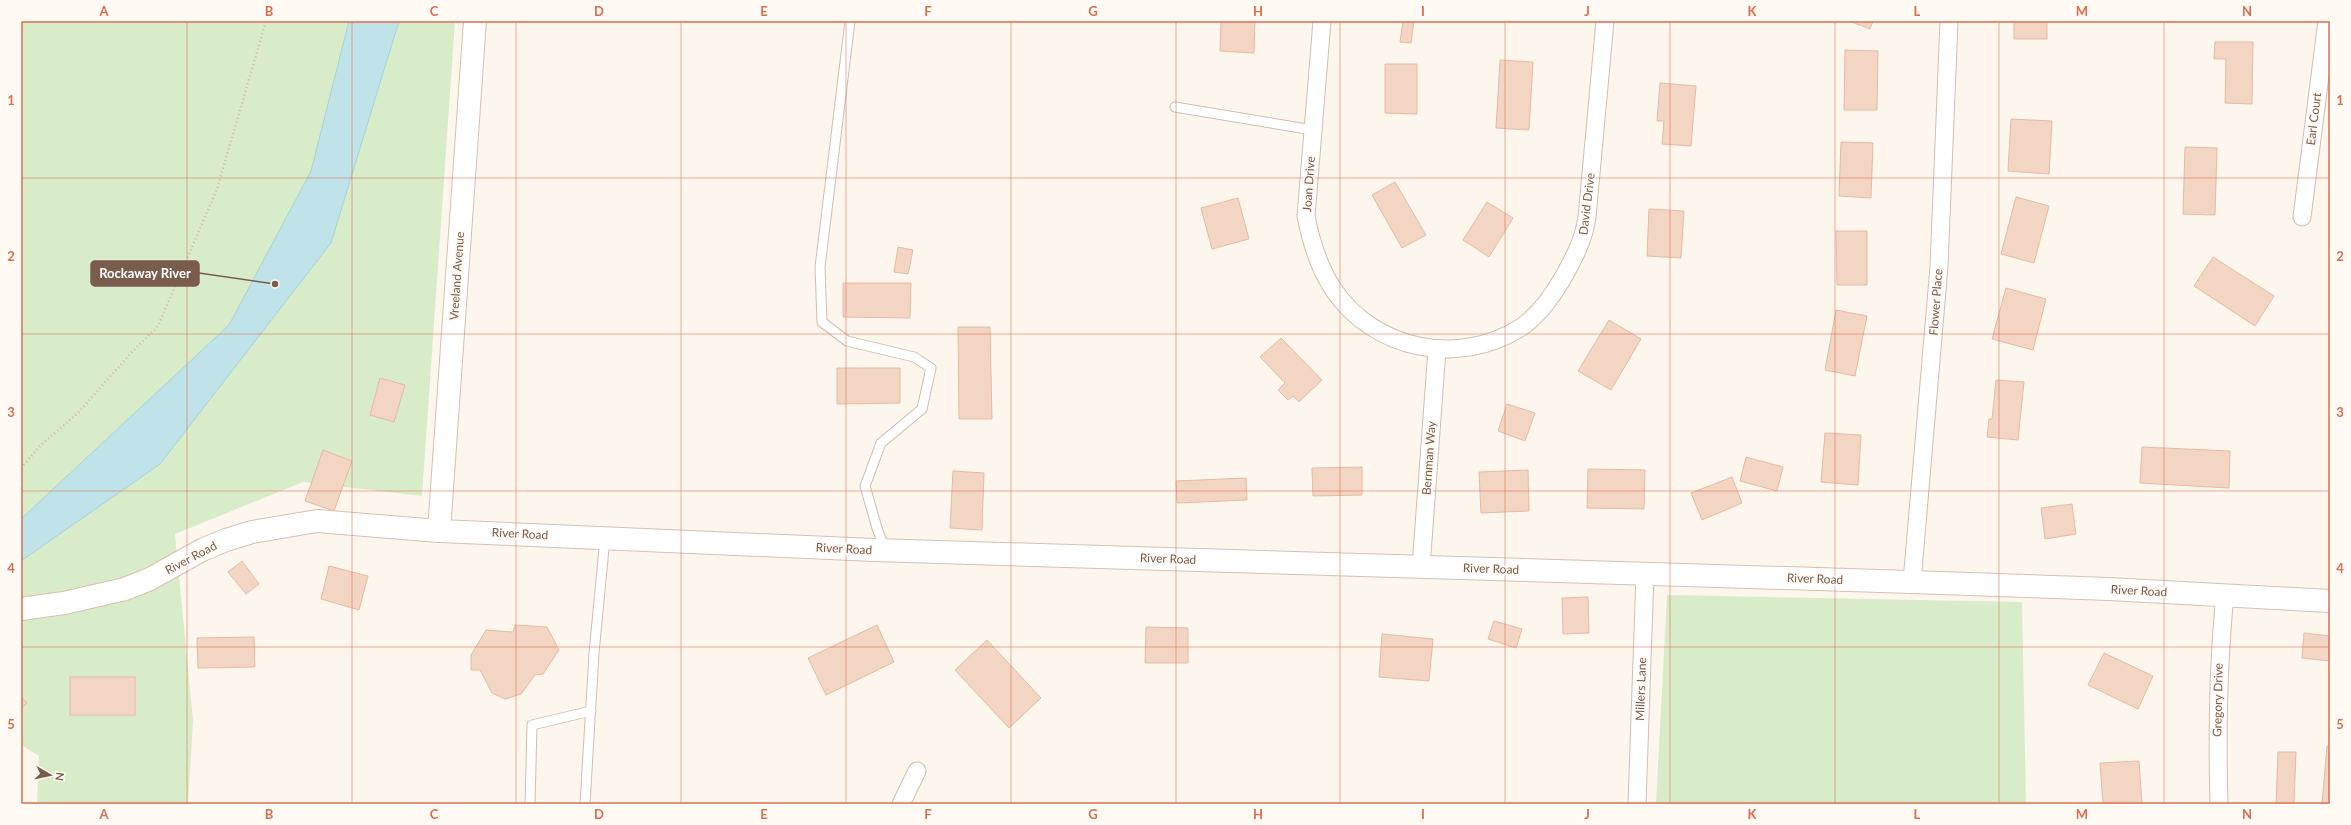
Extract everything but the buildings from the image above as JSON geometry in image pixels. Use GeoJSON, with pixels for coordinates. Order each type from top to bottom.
{"type":"FeatureCollection","features":[{"type":"Feature","properties":{"kind":"street","name":"Vreeland Avenue"},"geometry":{"type":"LineString","coordinates":[[439,531],[475,21]]}},
{"type":"Feature","properties":{"kind":"street","name":"Joan Drive"},"geometry":{"type":"LineString","coordinates":[[1322,21],[1306,216],[1311,242],[1320,267],[1333,290],[1360,319],[1382,333],[1406,344],[1437,350]]}},
{"type":"Feature","properties":{"kind":"street","name":"David Drive"},"geometry":{"type":"LineString","coordinates":[[1437,350],[1459,350],[1485,345],[1520,328],[1540,310],[1556,290],[1576,255],[1588,217],[1605,21]]}},
{"type":"Feature","properties":{"kind":"street","name":"Flower Place"},"geometry":{"type":"LineString","coordinates":[[1912,582],[1939,267],[1949,21]]}},
{"type":"Feature","properties":{"kind":"street","name":"Earl Court"},"geometry":{"type":"LineString","coordinates":[[2302,218],[2327,21]]}},
{"type":"Feature","properties":{"kind":"street","name":"Bernman Way"},"geometry":{"type":"LineString","coordinates":[[1421,567],[1437,350]]}},
{"type":"Feature","properties":{"kind":"street","name":"River Road"},"geometry":{"type":"LineString","coordinates":[[21,609],[64,603],[125,589],[150,580],[202,550],[226,540],[252,532],[317,521],[439,531],[885,551],[1912,582],[2330,601]]}},
{"type":"Feature","properties":{"kind":"street","name":"Millers Lane"},"geometry":{"type":"LineString","coordinates":[[1637,804],[1646,574]]}},
{"type":"Feature","properties":{"kind":"street","name":"Gregory Drive"},"geometry":{"type":"LineString","coordinates":[[2219,804],[2217,733],[2218,662],[2224,595]]}},
{"type":"Feature","properties":{"kind":"street"},"geometry":{"type":"LineString","coordinates":[[901,804],[917,771]]}},
{"type":"Feature","properties":{"kind":"lane"},"geometry":{"type":"LineString","coordinates":[[850,21],[820,267],[822,322],[847,341],[914,357],[930,368],[922,409],[881,443],[865,486],[885,551]]}},
{"type":"Feature","properties":{"kind":"lane"},"geometry":{"type":"LineString","coordinates":[[1175,107],[1313,130]]}},
{"type":"Feature","properties":{"kind":"lane"},"geometry":{"type":"LineString","coordinates":[[585,804],[605,538]]}},
{"type":"Feature","properties":{"kind":"lane"},"geometry":{"type":"LineString","coordinates":[[530,804],[532,725],[591,711]]}},
{"type":"Feature","properties":{"kind":"path"},"geometry":{"type":"LineString","coordinates":[[21,468],[41,446],[78,413],[131,353],[158,326],[216,188],[266,21]]}},
{"type":"Feature","properties":{"kind":"green space"},"geometry":{"type":"Polygon","coordinates":[[[21,21],[349,21],[311,171],[229,325],[21,519],[21,21]]]}},
{"type":"Feature","properties":{"kind":"green space"},"geometry":{"type":"Polygon","coordinates":[[[399,21],[455,21],[422,496],[303,482],[175,534],[193,721],[188,804],[37,804],[39,756],[21,745],[21,561],[160,464],[331,243],[399,21]]]}},
{"type":"Feature","properties":{"kind":"green space"},"geometry":{"type":"Polygon","coordinates":[[[1667,595],[2022,602],[2026,804],[1656,804],[1667,595]]]}},
{"type":"Feature","properties":{"kind":"water"},"geometry":{"type":"Polygon","coordinates":[[[349,21],[399,21],[331,243],[160,464],[21,561],[21,519],[229,325],[311,171],[349,21]]]}},
{"type":"Feature","properties":{"kind":"place","name":"Rockaway River"},"geometry":{"type":"Point","coordinates":[275,284]}}]}
